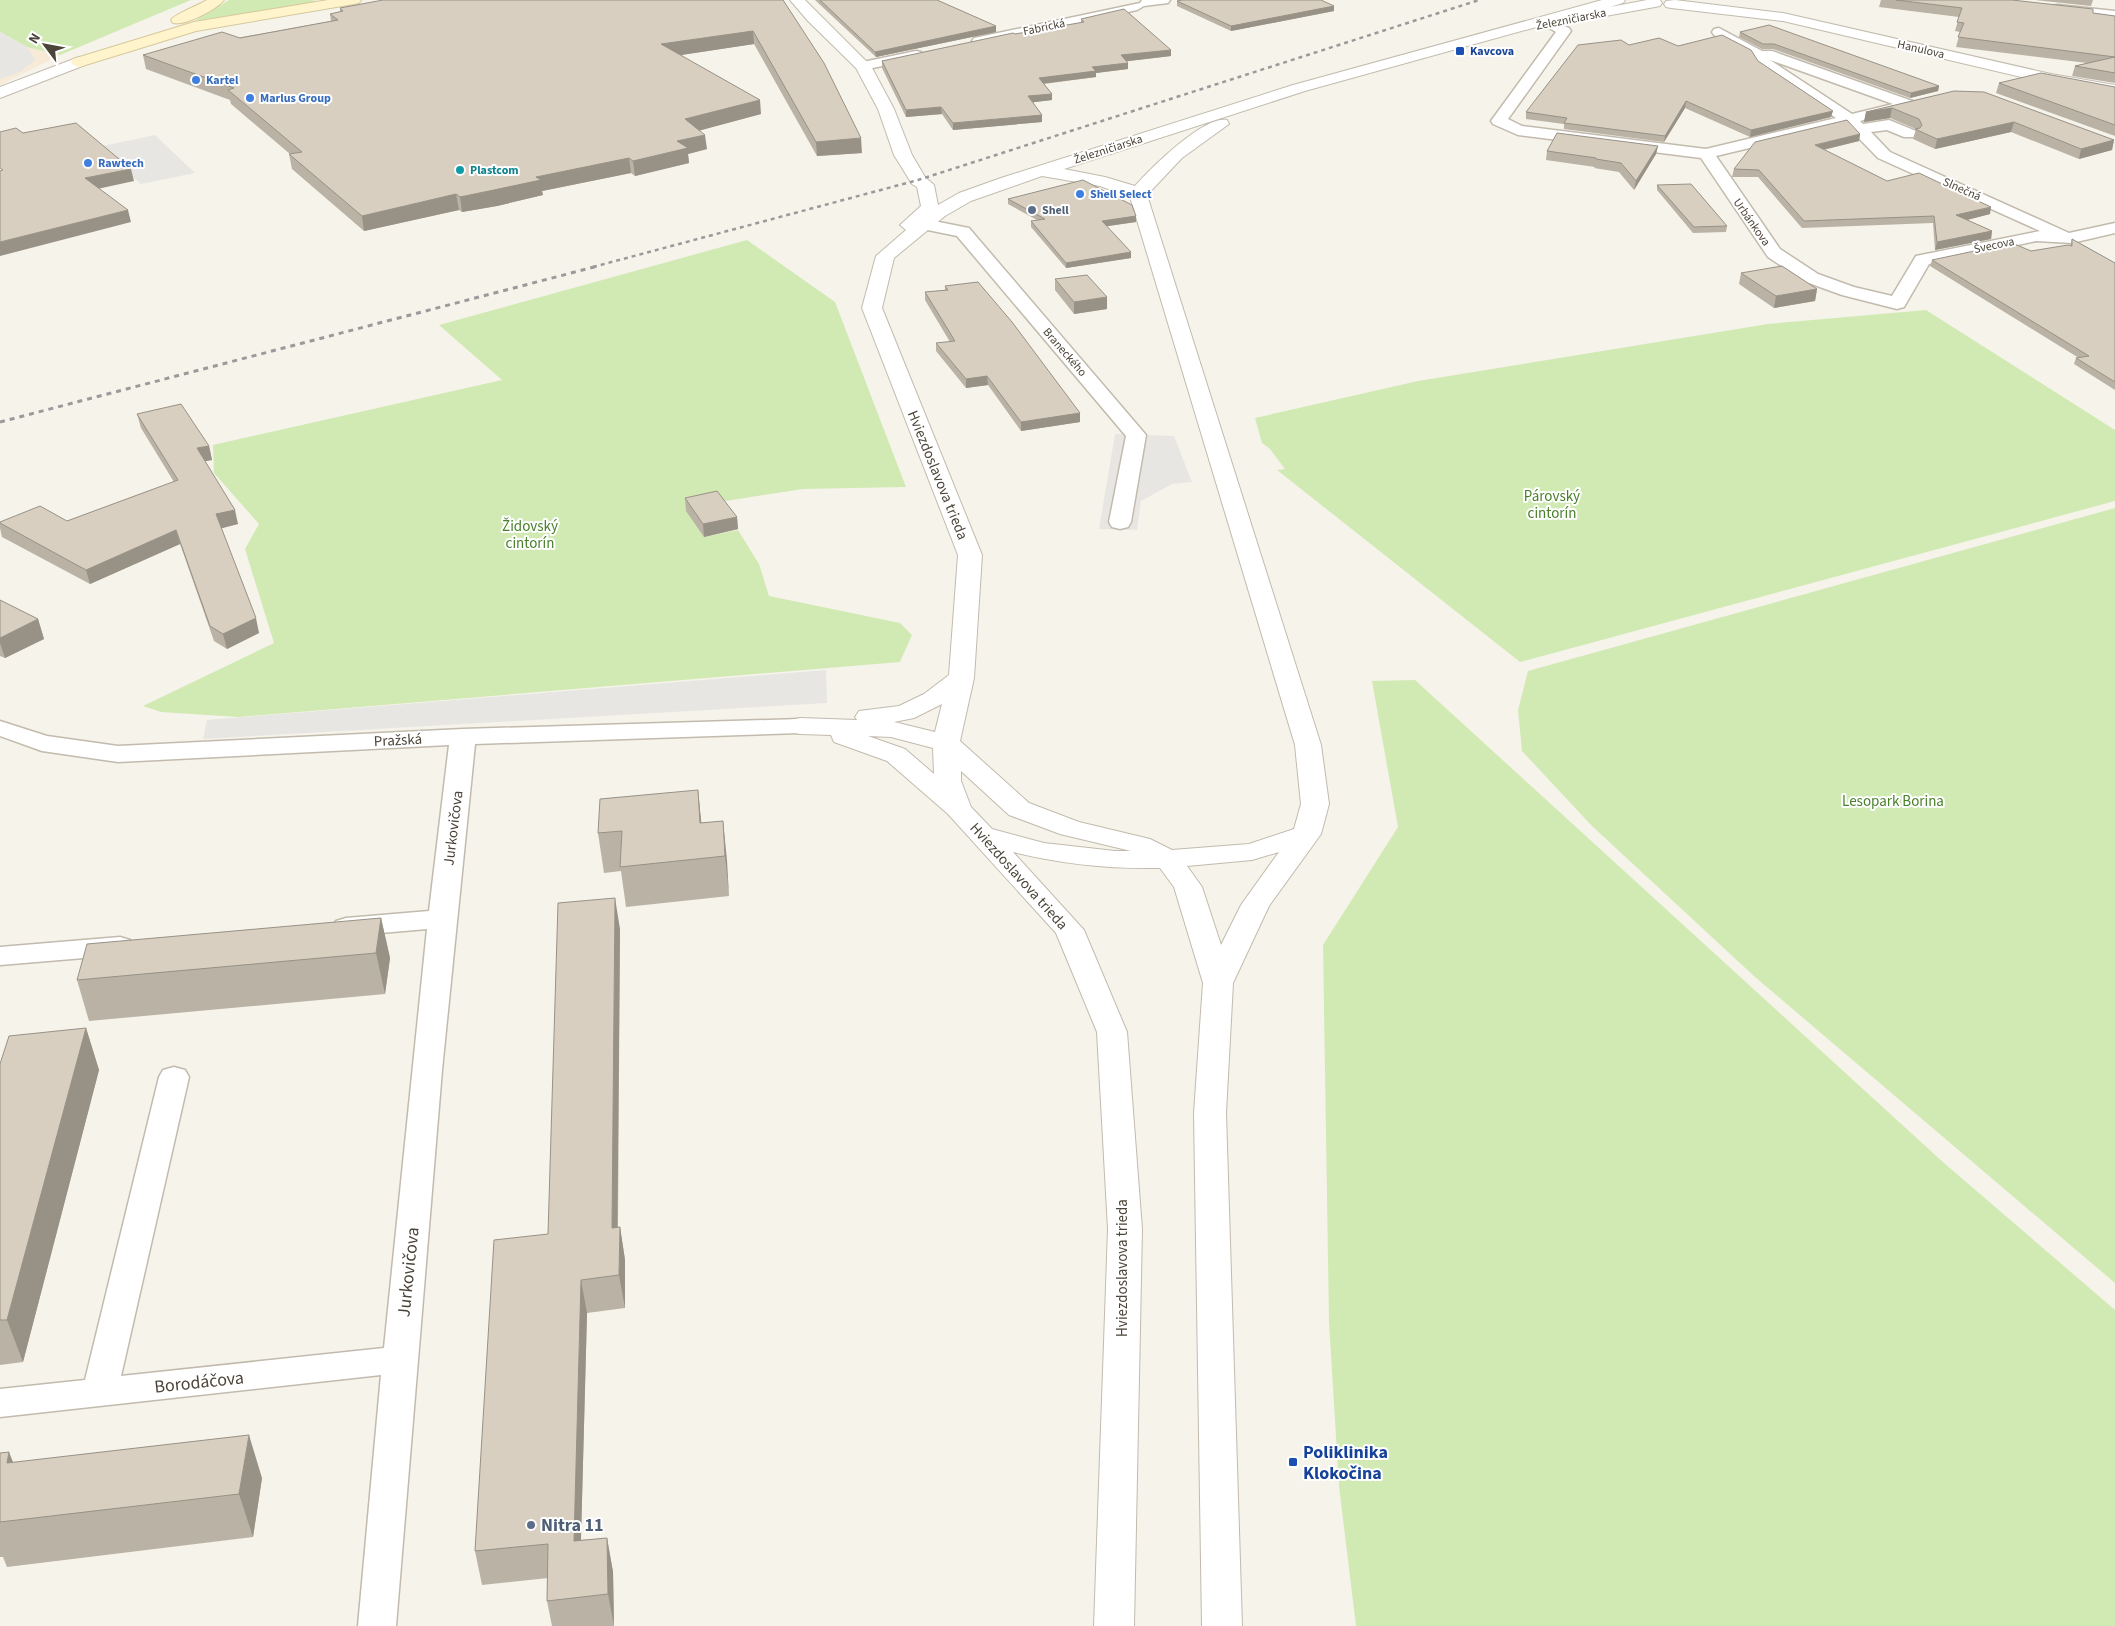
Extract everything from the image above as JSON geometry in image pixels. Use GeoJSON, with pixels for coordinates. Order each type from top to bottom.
{"type":"FeatureCollection","features":[{"type":"Feature","properties":{"kind":"main road"},"geometry":{"type":"LineString","coordinates":[[79,62],[110,45],[198,12],[217,0]]}},
{"type":"Feature","properties":{"kind":"main road"},"geometry":{"type":"LineString","coordinates":[[79,62],[194,27],[354,0]]}},
{"type":"Feature","properties":{"kind":"street"},"geometry":{"type":"LineString","coordinates":[[797,0],[812,18],[863,66],[886,110],[903,155],[918,180],[925,185],[952,191],[1007,182]]}},
{"type":"Feature","properties":{"kind":"street","name":"Fabrická"},"geometry":{"type":"LineString","coordinates":[[962,45],[1163,0]]}},
{"type":"Feature","properties":{"kind":"street","name":"Železničiarska"},"geometry":{"type":"LineString","coordinates":[[924,224],[939,212],[966,197],[1038,171],[1299,88],[1618,0]]}},
{"type":"Feature","properties":{"kind":"street"},"geometry":{"type":"LineString","coordinates":[[1671,4],[1691,0]]}},
{"type":"Feature","properties":{"kind":"street","name":"Hanulova"},"geometry":{"type":"LineString","coordinates":[[1700,0],[1727,9]]}},
{"type":"Feature","properties":{"kind":"street","name":"Železničiarska"},"geometry":{"type":"LineString","coordinates":[[1486,36],[1650,1],[1671,4]]}},
{"type":"Feature","properties":{"kind":"street","name":"Hanulova"},"geometry":{"type":"LineString","coordinates":[[1671,4],[1783,17],[2051,79],[2115,90]]}},
{"type":"Feature","properties":{"kind":"street"},"geometry":{"type":"LineString","coordinates":[[2040,7],[2115,16]]}},
{"type":"Feature","properties":{"kind":"street"},"geometry":{"type":"LineString","coordinates":[[1548,23],[1564,31],[1499,121],[1518,130],[1706,154],[1855,125],[1910,105],[1927,101]]}},
{"type":"Feature","properties":{"kind":"street","name":"Slnečná"},"geometry":{"type":"LineString","coordinates":[[1718,32],[1756,52],[1784,59],[1910,105]]}},
{"type":"Feature","properties":{"kind":"street"},"geometry":{"type":"LineString","coordinates":[[863,66],[934,51]]}},
{"type":"Feature","properties":{"kind":"street","name":"Slnečná"},"geometry":{"type":"LineString","coordinates":[[1756,52],[1763,62],[1855,125],[1884,155],[2072,238]]}},
{"type":"Feature","properties":{"kind":"street"},"geometry":{"type":"LineString","coordinates":[[0,93],[79,62]]}},
{"type":"Feature","properties":{"kind":"street","name":"Železničiarska"},"geometry":{"type":"LineString","coordinates":[[1138,194],[1156,172],[1195,138],[1234,116],[1299,88]]}},
{"type":"Feature","properties":{"kind":"street"},"geometry":{"type":"LineString","coordinates":[[1855,125],[1889,125],[1910,134]]}},
{"type":"Feature","properties":{"kind":"street","name":"Urbánkova"},"geometry":{"type":"LineString","coordinates":[[1706,154],[1774,253],[1812,278],[1848,291],[1896,304]]}},
{"type":"Feature","properties":{"kind":"street"},"geometry":{"type":"LineString","coordinates":[[1038,171],[1091,178],[1120,185],[1138,194],[1308,745],[1315,804],[1308,834],[1255,906],[1218,983]]}},
{"type":"Feature","properties":{"kind":"street"},"geometry":{"type":"LineString","coordinates":[[885,256],[898,235],[930,207],[925,185]]}},
{"type":"Feature","properties":{"kind":"street"},"geometry":{"type":"LineString","coordinates":[[885,256],[924,224]]}},
{"type":"Feature","properties":{"kind":"street","name":"Braneckého"},"geometry":{"type":"LineString","coordinates":[[924,224],[963,232],[1136,435],[1120,522]]}},
{"type":"Feature","properties":{"kind":"street","name":"Švecova"},"geometry":{"type":"LineString","coordinates":[[1896,304],[1922,260],[2036,236],[2072,238],[2115,228]]}},
{"type":"Feature","properties":{"kind":"street","name":"Hviezdoslavova trieda"},"geometry":{"type":"LineString","coordinates":[[885,256],[872,308],[970,555],[962,678],[946,743],[948,781],[958,809],[1069,930],[1112,1032],[1125,1229],[1114,1626]]}},
{"type":"Feature","properties":{"kind":"street"},"geometry":{"type":"LineString","coordinates":[[800,726],[905,713],[933,699],[962,678]]}},
{"type":"Feature","properties":{"kind":"street"},"geometry":{"type":"LineString","coordinates":[[800,726],[891,729],[946,743],[1018,809],[1070,828],[1140,845],[1168,859],[1188,887],[1218,983],[1210,1113],[1222,1626]]}},
{"type":"Feature","properties":{"kind":"street"},"geometry":{"type":"LineString","coordinates":[[800,726],[848,737],[896,755],[958,809]]}},
{"type":"Feature","properties":{"kind":"street","name":"Pražská"},"geometry":{"type":"LineString","coordinates":[[0,728],[42,743],[118,754],[463,737],[800,726]]}},
{"type":"Feature","properties":{"kind":"street","name":"Jurkovičova"},"geometry":{"type":"LineString","coordinates":[[377,1626],[399,1360],[442,919],[463,737]]}},
{"type":"Feature","properties":{"kind":"street"},"geometry":{"type":"LineString","coordinates":[[984,836],[1043,852],[1115,860],[1168,859],[1252,852],[1308,834]]}},
{"type":"Feature","properties":{"kind":"street"},"geometry":{"type":"LineString","coordinates":[[317,929],[442,919]]}},
{"type":"Feature","properties":{"kind":"street"},"geometry":{"type":"LineString","coordinates":[[0,956],[148,943]]}},
{"type":"Feature","properties":{"kind":"street"},"geometry":{"type":"LineString","coordinates":[[100,1392],[174,1077]]}},
{"type":"Feature","properties":{"kind":"street","name":"Borodáčova"},"geometry":{"type":"LineString","coordinates":[[0,1403],[399,1360]]}},
{"type":"Feature","properties":{"kind":"shaded area"},"geometry":{"type":"Polygon","coordinates":[[[0,32],[27,47],[60,55],[0,85],[0,32]]]}},
{"type":"Feature","properties":{"kind":"shaded area"},"geometry":{"type":"Polygon","coordinates":[[[0,32],[27,47],[35,60],[20,72],[0,79],[0,32]]]}},
{"type":"Feature","properties":{"kind":"shaded area"},"geometry":{"type":"Polygon","coordinates":[[[155,135],[195,173],[141,184],[98,147],[155,135]]]}},
{"type":"Feature","properties":{"kind":"shaded area"},"geometry":{"type":"Polygon","coordinates":[[[1115,434],[1174,436],[1192,482],[1172,484],[1141,501],[1137,530],[1099,529],[1115,434]]]}},
{"type":"Feature","properties":{"kind":"shaded area"},"geometry":{"type":"Polygon","coordinates":[[[826,670],[827,703],[203,739],[207,720],[826,670]]]}},
{"type":"Feature","properties":{"kind":"green space"},"geometry":{"type":"Polygon","coordinates":[[[0,0],[191,0],[60,55],[27,47],[0,32],[0,0]]]}},
{"type":"Feature","properties":{"kind":"green space"},"geometry":{"type":"Polygon","coordinates":[[[229,0],[311,0],[323,2],[194,21],[229,0]]]}},
{"type":"Feature","properties":{"kind":"green space","name":"Židovský cintorín"},"geometry":{"type":"Polygon","coordinates":[[[747,240],[835,302],[906,487],[803,489],[719,502],[704,537],[738,530],[759,564],[769,596],[900,623],[912,635],[900,662],[238,717],[161,712],[143,706],[274,643],[245,549],[259,524],[214,473],[213,445],[502,380],[439,325],[747,240]]]}},
{"type":"Feature","properties":{"kind":"green space","name":"Párovský cintorín"},"geometry":{"type":"Polygon","coordinates":[[[1926,310],[2115,430],[2115,501],[1520,662],[1277,470],[1285,469],[1270,449],[1262,443],[1255,418],[1418,381],[1768,324],[1926,310]]]}},
{"type":"Feature","properties":{"kind":"green space","name":"Lesopark Borina"},"geometry":{"type":"Polygon","coordinates":[[[2115,508],[2115,1283],[1755,977],[1592,826],[1522,751],[1518,710],[1528,671],[2115,508]]]}},
{"type":"Feature","properties":{"kind":"green space"},"geometry":{"type":"Polygon","coordinates":[[[1415,680],[1944,1163],[2115,1310],[2115,1626],[1356,1626],[1339,1486],[1329,1322],[1323,945],[1398,827],[1372,681],[1415,680]]]}},
{"type":"Feature","properties":{"kind":"building"},"geometry":{"type":"Polygon","coordinates":[[[383,0],[783,0],[824,63],[861,138],[816,142],[753,31],[661,44],[760,100],[685,119],[705,135],[677,141],[688,148],[633,161],[629,158],[536,177],[541,180],[460,197],[456,194],[362,216],[289,154],[302,152],[228,90],[234,88],[143,55],[222,32],[240,38],[338,20],[330,14],[343,11],[340,8],[383,0]]]}},
{"type":"Feature","properties":{"kind":"building"},"geometry":{"type":"Polygon","coordinates":[[[820,0],[937,0],[996,26],[875,52],[820,0]]]}},
{"type":"Feature","properties":{"kind":"building"},"geometry":{"type":"Polygon","coordinates":[[[1321,0],[1334,6],[1231,26],[1177,1],[1321,0]]]}},
{"type":"Feature","properties":{"kind":"building"},"geometry":{"type":"Polygon","coordinates":[[[1896,0],[2012,0],[2093,9],[2093,13],[2115,16],[2115,57],[1958,37],[1964,23],[1957,22],[1962,8],[1896,0]]]}},
{"type":"Feature","properties":{"kind":"building"},"geometry":{"type":"Polygon","coordinates":[[[1124,9],[1171,50],[1121,55],[1128,63],[1092,67],[1096,71],[1039,78],[1052,94],[1028,96],[1042,115],[953,123],[941,107],[906,110],[882,61],[1013,33],[1084,22],[1081,19],[1124,9]]]}},
{"type":"Feature","properties":{"kind":"building"},"geometry":{"type":"Polygon","coordinates":[[[1769,25],[1939,86],[1911,93],[1774,44],[1763,44],[1740,32],[1769,25]]]}},
{"type":"Feature","properties":{"kind":"building"},"geometry":{"type":"Polygon","coordinates":[[[1722,35],[1751,50],[1758,61],[1833,111],[1751,130],[1686,101],[1665,136],[1564,123],[1567,118],[1526,112],[1578,45],[1621,40],[1629,45],[1659,38],[1678,46],[1722,35]]]}},
{"type":"Feature","properties":{"kind":"building"},"geometry":{"type":"Polygon","coordinates":[[[2115,57],[2115,73],[2075,66],[2115,57]]]}},
{"type":"Feature","properties":{"kind":"building"},"geometry":{"type":"Polygon","coordinates":[[[2041,73],[2115,87],[2115,125],[1999,83],[2041,73]]]}},
{"type":"Feature","properties":{"kind":"building"},"geometry":{"type":"Polygon","coordinates":[[[1954,91],[1984,92],[2114,140],[2081,149],[2014,122],[1937,139],[1915,129],[1920,128],[1922,125],[1919,119],[1892,108],[1866,112],[1954,91]]]}},
{"type":"Feature","properties":{"kind":"building"},"geometry":{"type":"Polygon","coordinates":[[[1847,120],[1860,134],[1815,145],[1887,181],[1919,173],[1991,207],[1956,215],[1992,231],[1937,242],[1934,216],[1804,221],[1759,170],[1734,169],[1755,142],[1847,120]]]}},
{"type":"Feature","properties":{"kind":"building"},"geometry":{"type":"Polygon","coordinates":[[[76,123],[131,169],[85,178],[128,210],[0,242],[0,171],[3,170],[0,168],[0,132],[16,128],[23,133],[76,123]]]}},
{"type":"Feature","properties":{"kind":"building"},"geometry":{"type":"Polygon","coordinates":[[[1557,133],[1658,146],[1636,181],[1621,163],[1547,151],[1557,133]]]}},
{"type":"Feature","properties":{"kind":"building"},"geometry":{"type":"Polygon","coordinates":[[[1083,180],[1132,205],[1136,216],[1102,221],[1131,252],[1066,263],[1031,221],[1045,219],[1008,199],[1083,180]]]}},
{"type":"Feature","properties":{"kind":"building"},"geometry":{"type":"Polygon","coordinates":[[[1691,184],[1727,226],[1694,227],[1657,185],[1691,184]]]}},
{"type":"Feature","properties":{"kind":"building"},"geometry":{"type":"Polygon","coordinates":[[[2072,239],[2115,263],[2115,382],[2076,358],[2089,356],[1932,260],[2012,243],[2031,251],[2072,246],[2072,239]]]}},
{"type":"Feature","properties":{"kind":"building"},"geometry":{"type":"Polygon","coordinates":[[[1782,266],[1817,289],[1776,296],[1741,273],[1782,266]]]}},
{"type":"Feature","properties":{"kind":"building"},"geometry":{"type":"Polygon","coordinates":[[[1087,275],[1107,297],[1074,302],[1055,279],[1087,275]]]}},
{"type":"Feature","properties":{"kind":"building"},"geometry":{"type":"Polygon","coordinates":[[[978,282],[1012,322],[1080,413],[1021,422],[987,376],[966,379],[936,343],[955,341],[925,292],[948,290],[945,286],[978,282]]]}},
{"type":"Feature","properties":{"kind":"building"},"geometry":{"type":"Polygon","coordinates":[[[181,404],[209,446],[197,448],[235,510],[216,514],[256,618],[223,634],[210,626],[176,530],[86,570],[0,523],[40,506],[67,521],[178,480],[137,414],[181,404]]]}},
{"type":"Feature","properties":{"kind":"building"},"geometry":{"type":"Polygon","coordinates":[[[717,491],[737,517],[703,524],[685,498],[717,491]]]}},
{"type":"Feature","properties":{"kind":"building"},"geometry":{"type":"Polygon","coordinates":[[[0,600],[38,619],[0,638],[0,600]]]}},
{"type":"Feature","properties":{"kind":"building"},"geometry":{"type":"Polygon","coordinates":[[[698,790],[700,823],[723,821],[725,856],[620,867],[622,831],[598,833],[600,799],[698,790]]]}},
{"type":"Feature","properties":{"kind":"building"},"geometry":{"type":"Polygon","coordinates":[[[615,898],[612,1228],[620,1227],[619,1275],[581,1280],[574,1541],[607,1538],[608,1594],[547,1601],[548,1544],[475,1551],[494,1240],[548,1234],[558,903],[615,898]]]}},
{"type":"Feature","properties":{"kind":"building"},"geometry":{"type":"Polygon","coordinates":[[[381,918],[376,953],[77,980],[87,944],[381,918]]]}},
{"type":"Feature","properties":{"kind":"building"},"geometry":{"type":"Polygon","coordinates":[[[86,1028],[7,1320],[0,1320],[0,1064],[9,1036],[86,1028]]]}},
{"type":"Feature","properties":{"kind":"building"},"geometry":{"type":"Polygon","coordinates":[[[249,1435],[239,1494],[0,1522],[0,1453],[9,1452],[7,1463],[249,1435]]]}},
{"type":"Feature","properties":{"kind":"railway"},"geometry":{"type":"LineString","coordinates":[[593,267],[918,180],[1479,0]]}},
{"type":"Feature","properties":{"kind":"railway"},"geometry":{"type":"LineString","coordinates":[[0,422],[598,266]]}},
{"type":"Feature","properties":{"kind":"place","name":"Kavcova"},"geometry":{"type":"Point","coordinates":[1460,51]}},
{"type":"Feature","properties":{"kind":"place","name":"Kartel"},"geometry":{"type":"Point","coordinates":[196,80]}},
{"type":"Feature","properties":{"kind":"place","name":"Marlus Group"},"geometry":{"type":"Point","coordinates":[250,98]}},
{"type":"Feature","properties":{"kind":"place","name":"Rawtech"},"geometry":{"type":"Point","coordinates":[88,163]}},
{"type":"Feature","properties":{"kind":"place","name":"Plastcom"},"geometry":{"type":"Point","coordinates":[460,170]}},
{"type":"Feature","properties":{"kind":"place","name":"Shell Select"},"geometry":{"type":"Point","coordinates":[1080,194]}},
{"type":"Feature","properties":{"kind":"place","name":"Shell"},"geometry":{"type":"Point","coordinates":[1032,210]}},
{"type":"Feature","properties":{"kind":"place","name":"Poliklinika Klokočina"},"geometry":{"type":"Point","coordinates":[1293,1462]}},
{"type":"Feature","properties":{"kind":"place","name":"Nitra 11"},"geometry":{"type":"Point","coordinates":[531,1525]}}]}
